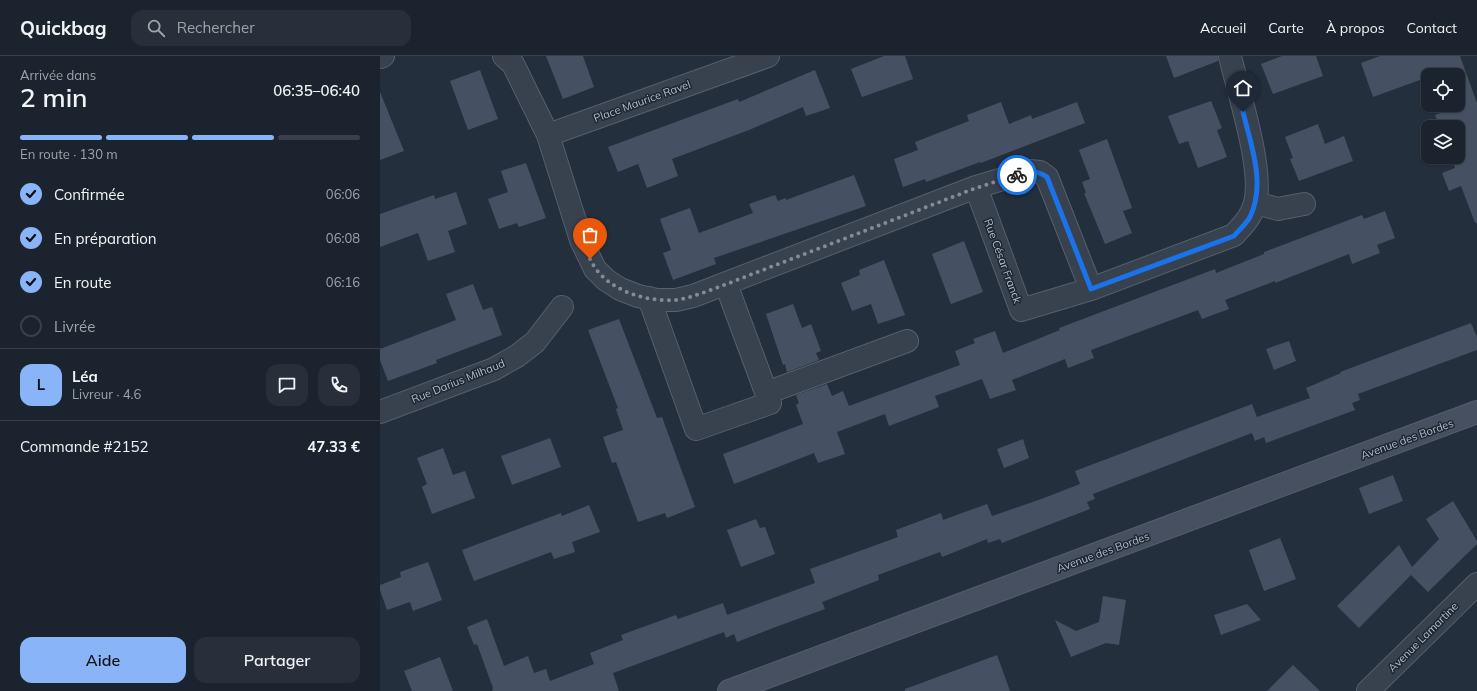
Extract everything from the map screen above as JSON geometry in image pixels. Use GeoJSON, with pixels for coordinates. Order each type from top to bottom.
{"type":"FeatureCollection","features":[{"type":"Feature","properties":{"kind":"street"},"geometry":{"type":"LineString","coordinates":[[504,56],[513,64],[548,135],[581,240],[595,269],[606,280],[620,289],[649,298],[676,300],[693,296],[976,188],[1030,171],[1040,172],[1047,177],[1091,289]]}},
{"type":"Feature","properties":{"kind":"street","name":"Place Maurice Ravel"},"geometry":{"type":"LineString","coordinates":[[548,135],[734,62],[768,56]]}},
{"type":"Feature","properties":{"kind":"street","name":"Rue César Franck"},"geometry":{"type":"LineString","coordinates":[[976,188],[1021,310],[1091,289],[1234,236],[1249,218],[1255,203],[1257,174],[1230,56]]}},
{"type":"Feature","properties":{"kind":"street"},"geometry":{"type":"LineString","coordinates":[[1255,203],[1278,209],[1304,204]]}},
{"type":"Feature","properties":{"kind":"street"},"geometry":{"type":"LineString","coordinates":[[649,298],[696,429],[770,403],[726,284]]}},
{"type":"Feature","properties":{"kind":"street","name":"Rue Darius Milhaud"},"geometry":{"type":"LineString","coordinates":[[380,412],[494,369],[517,356],[535,342],[562,307]]}},
{"type":"Feature","properties":{"kind":"street"},"geometry":{"type":"LineString","coordinates":[[766,393],[907,341]]}},
{"type":"Feature","properties":{"kind":"street","name":"Avenue des Bordes"},"geometry":{"type":"LineString","coordinates":[[729,691],[1477,412]]}},
{"type":"Feature","properties":{"kind":"street","name":"Avenue Lamartine"},"geometry":{"type":"LineString","coordinates":[[1368,691],[1477,584]]}},
{"type":"Feature","properties":{"kind":"building"},"geometry":{"type":"Polygon","coordinates":[[[546,56],[583,56],[594,87],[563,99],[546,56]]]}},
{"type":"Feature","properties":{"kind":"building"},"geometry":{"type":"Polygon","coordinates":[[[884,56],[905,56],[913,79],[862,97],[851,69],[884,56]]]}},
{"type":"Feature","properties":{"kind":"building"},"geometry":{"type":"Polygon","coordinates":[[[1166,56],[1218,56],[1218,61],[1174,78],[1166,56]]]}},
{"type":"Feature","properties":{"kind":"building"},"geometry":{"type":"Polygon","coordinates":[[[1282,56],[1316,56],[1323,76],[1273,94],[1261,64],[1282,56]]]}},
{"type":"Feature","properties":{"kind":"building"},"geometry":{"type":"Polygon","coordinates":[[[1380,56],[1460,56],[1464,68],[1421,68],[1421,80],[1373,97],[1361,63],[1380,56]]]}},
{"type":"Feature","properties":{"kind":"building"},"geometry":{"type":"Polygon","coordinates":[[[480,70],[498,119],[468,130],[450,81],[480,70]]]}},
{"type":"Feature","properties":{"kind":"building"},"geometry":{"type":"Polygon","coordinates":[[[815,70],[830,108],[806,116],[803,107],[749,130],[672,159],[678,176],[647,188],[638,164],[618,172],[608,147],[738,99],[739,102],[815,70]]]}},
{"type":"Feature","properties":{"kind":"building"},"geometry":{"type":"Polygon","coordinates":[[[1465,70],[1477,103],[1477,223],[1475,223],[1461,186],[1449,191],[1442,173],[1455,168],[1454,164],[1465,164],[1465,120],[1437,120],[1435,115],[1444,112],[1465,112],[1465,70]]]}},
{"type":"Feature","properties":{"kind":"building"},"geometry":{"type":"Polygon","coordinates":[[[380,92],[404,151],[380,160],[380,92]]]}},
{"type":"Feature","properties":{"kind":"building"},"geometry":{"type":"Polygon","coordinates":[[[1211,101],[1222,128],[1217,130],[1227,157],[1198,168],[1188,141],[1179,144],[1168,116],[1211,101]]]}},
{"type":"Feature","properties":{"kind":"building"},"geometry":{"type":"Polygon","coordinates":[[[1001,102],[1009,124],[1031,115],[1032,119],[1077,102],[1085,123],[981,163],[980,162],[926,182],[925,179],[903,187],[894,159],[918,150],[915,142],[969,121],[967,115],[1001,102]]]}},
{"type":"Feature","properties":{"kind":"building"},"geometry":{"type":"Polygon","coordinates":[[[1318,124],[1325,144],[1344,136],[1353,161],[1299,181],[1290,159],[1293,158],[1285,137],[1318,124]]]}},
{"type":"Feature","properties":{"kind":"building"},"geometry":{"type":"Polygon","coordinates":[[[1107,139],[1132,208],[1123,211],[1132,233],[1105,244],[1084,193],[1086,193],[1082,182],[1090,179],[1079,150],[1107,139]]]}},
{"type":"Feature","properties":{"kind":"building"},"geometry":{"type":"Polygon","coordinates":[[[526,163],[546,218],[519,227],[517,223],[499,229],[488,199],[508,192],[501,171],[526,163]]]}},
{"type":"Feature","properties":{"kind":"building"},"geometry":{"type":"Polygon","coordinates":[[[854,175],[866,206],[714,258],[716,264],[673,280],[663,253],[671,250],[660,219],[690,208],[699,233],[753,213],[749,204],[775,195],[778,201],[786,198],[786,200],[854,175]]]}},
{"type":"Feature","properties":{"kind":"building"},"geometry":{"type":"Polygon","coordinates":[[[456,192],[467,224],[448,231],[455,252],[428,261],[418,233],[380,247],[380,214],[434,195],[435,199],[456,192]]]}},
{"type":"Feature","properties":{"kind":"building"},"geometry":{"type":"Polygon","coordinates":[[[1385,211],[1395,238],[1377,245],[1380,253],[1352,264],[1349,254],[1275,283],[1275,281],[1225,300],[1229,309],[1202,319],[1198,310],[1091,350],[1094,358],[1068,368],[1065,359],[1012,380],[1016,390],[990,399],[982,379],[935,396],[939,407],[889,426],[885,414],[837,432],[845,454],[818,463],[814,453],[734,484],[723,454],[803,424],[796,405],[799,403],[796,395],[827,384],[832,396],[843,391],[849,406],[960,365],[955,351],[975,343],[973,339],[995,331],[1003,353],[1060,330],[1059,328],[1215,269],[1216,273],[1264,254],[1264,252],[1362,215],[1364,219],[1385,211]]]}},
{"type":"Feature","properties":{"kind":"building"},"geometry":{"type":"Polygon","coordinates":[[[964,241],[983,292],[951,304],[932,254],[964,241]]]}},
{"type":"Feature","properties":{"kind":"building"},"geometry":{"type":"Polygon","coordinates":[[[884,260],[905,315],[878,324],[871,304],[852,311],[841,283],[860,275],[859,270],[884,260]]]}},
{"type":"Feature","properties":{"kind":"building"},"geometry":{"type":"Polygon","coordinates":[[[473,284],[483,310],[492,307],[502,335],[436,360],[437,363],[388,381],[380,360],[380,349],[456,320],[446,294],[473,284]]]}},
{"type":"Feature","properties":{"kind":"building"},"geometry":{"type":"Polygon","coordinates":[[[793,304],[802,328],[811,324],[821,351],[816,353],[819,360],[787,372],[785,364],[783,365],[766,314],[793,304]]]}},
{"type":"Feature","properties":{"kind":"building"},"geometry":{"type":"Polygon","coordinates":[[[619,319],[657,418],[662,417],[695,507],[667,518],[665,513],[638,522],[616,462],[612,463],[603,437],[623,430],[616,409],[618,408],[588,330],[619,319]]]}},
{"type":"Feature","properties":{"kind":"building"},"geometry":{"type":"Polygon","coordinates":[[[1471,323],[1477,337],[1477,350],[1358,394],[1360,400],[1352,403],[1355,410],[1266,443],[1264,437],[1255,441],[1252,433],[1093,494],[1095,499],[1087,502],[1090,509],[1002,543],[1000,539],[988,543],[987,539],[942,557],[940,552],[878,575],[879,580],[822,602],[825,609],[737,642],[734,634],[726,638],[724,632],[613,673],[619,691],[492,691],[493,688],[477,644],[474,645],[467,627],[487,619],[504,666],[528,656],[534,673],[546,669],[550,681],[594,664],[590,653],[623,640],[621,635],[676,615],[678,619],[723,603],[727,615],[815,583],[810,569],[898,537],[896,530],[941,513],[943,520],[987,504],[992,516],[1044,498],[1080,484],[1075,471],[1252,404],[1257,417],[1310,398],[1306,388],[1341,373],[1340,372],[1471,323]]]}},
{"type":"Feature","properties":{"kind":"building"},"geometry":{"type":"Polygon","coordinates":[[[1289,341],[1296,361],[1274,370],[1266,349],[1289,341]]]}},
{"type":"Feature","properties":{"kind":"building"},"geometry":{"type":"Polygon","coordinates":[[[550,438],[561,467],[512,485],[501,456],[550,438]]]}},
{"type":"Feature","properties":{"kind":"building"},"geometry":{"type":"Polygon","coordinates":[[[1023,439],[1029,458],[1004,468],[997,449],[1023,439]]]}},
{"type":"Feature","properties":{"kind":"building"},"geometry":{"type":"Polygon","coordinates":[[[443,448],[453,475],[465,471],[475,498],[432,514],[422,487],[427,484],[417,458],[443,448]]]}},
{"type":"Feature","properties":{"kind":"building"},"geometry":{"type":"Polygon","coordinates":[[[1393,475],[1403,501],[1369,514],[1359,488],[1393,475]]]}},
{"type":"Feature","properties":{"kind":"building"},"geometry":{"type":"Polygon","coordinates":[[[1453,501],[1477,541],[1477,544],[1428,592],[1411,575],[1359,628],[1337,606],[1399,545],[1412,567],[1439,539],[1426,519],[1453,501]]]}},
{"type":"Feature","properties":{"kind":"building"},"geometry":{"type":"Polygon","coordinates":[[[589,505],[600,532],[572,542],[575,552],[554,559],[551,552],[474,581],[462,550],[561,513],[562,516],[589,505]]]}},
{"type":"Feature","properties":{"kind":"building"},"geometry":{"type":"Polygon","coordinates":[[[756,519],[760,528],[765,527],[775,554],[741,567],[727,530],[756,519]]]}},
{"type":"Feature","properties":{"kind":"building"},"geometry":{"type":"Polygon","coordinates":[[[1280,538],[1296,579],[1264,591],[1249,550],[1280,538]]]}},
{"type":"Feature","properties":{"kind":"building"},"geometry":{"type":"Polygon","coordinates":[[[428,562],[442,600],[413,611],[410,602],[387,610],[380,590],[380,585],[401,577],[400,572],[428,562]]]}},
{"type":"Feature","properties":{"kind":"building"},"geometry":{"type":"Polygon","coordinates":[[[1103,596],[1126,600],[1119,645],[1106,643],[1071,657],[1055,620],[1076,631],[1099,622],[1103,596]]]}},
{"type":"Feature","properties":{"kind":"building"},"geometry":{"type":"Polygon","coordinates":[[[1247,604],[1261,620],[1221,635],[1214,615],[1247,604]]]}},
{"type":"Feature","properties":{"kind":"building"},"geometry":{"type":"Polygon","coordinates":[[[997,655],[1010,691],[905,691],[905,689],[997,655]]]}},
{"type":"Feature","properties":{"kind":"building"},"geometry":{"type":"Polygon","coordinates":[[[440,657],[453,691],[412,691],[404,671],[440,657]]]}},
{"type":"Feature","properties":{"kind":"building"},"geometry":{"type":"Polygon","coordinates":[[[1293,665],[1320,691],[1267,691],[1293,665]]]}},
{"type":"Feature","properties":{"kind":"way so far"},"geometry":{"type":"LineString","coordinates":[[590,259],[595,269],[606,280],[620,289],[638,296],[657,300],[676,300],[711,290],[976,188],[1017,175]]}},
{"type":"Feature","properties":{"kind":"route"},"geometry":{"type":"LineString","coordinates":[[1017,175],[1030,171],[1040,172],[1047,177],[1091,289],[1234,236],[1249,218],[1255,203],[1257,186],[1257,174],[1243,112]]}}]}
